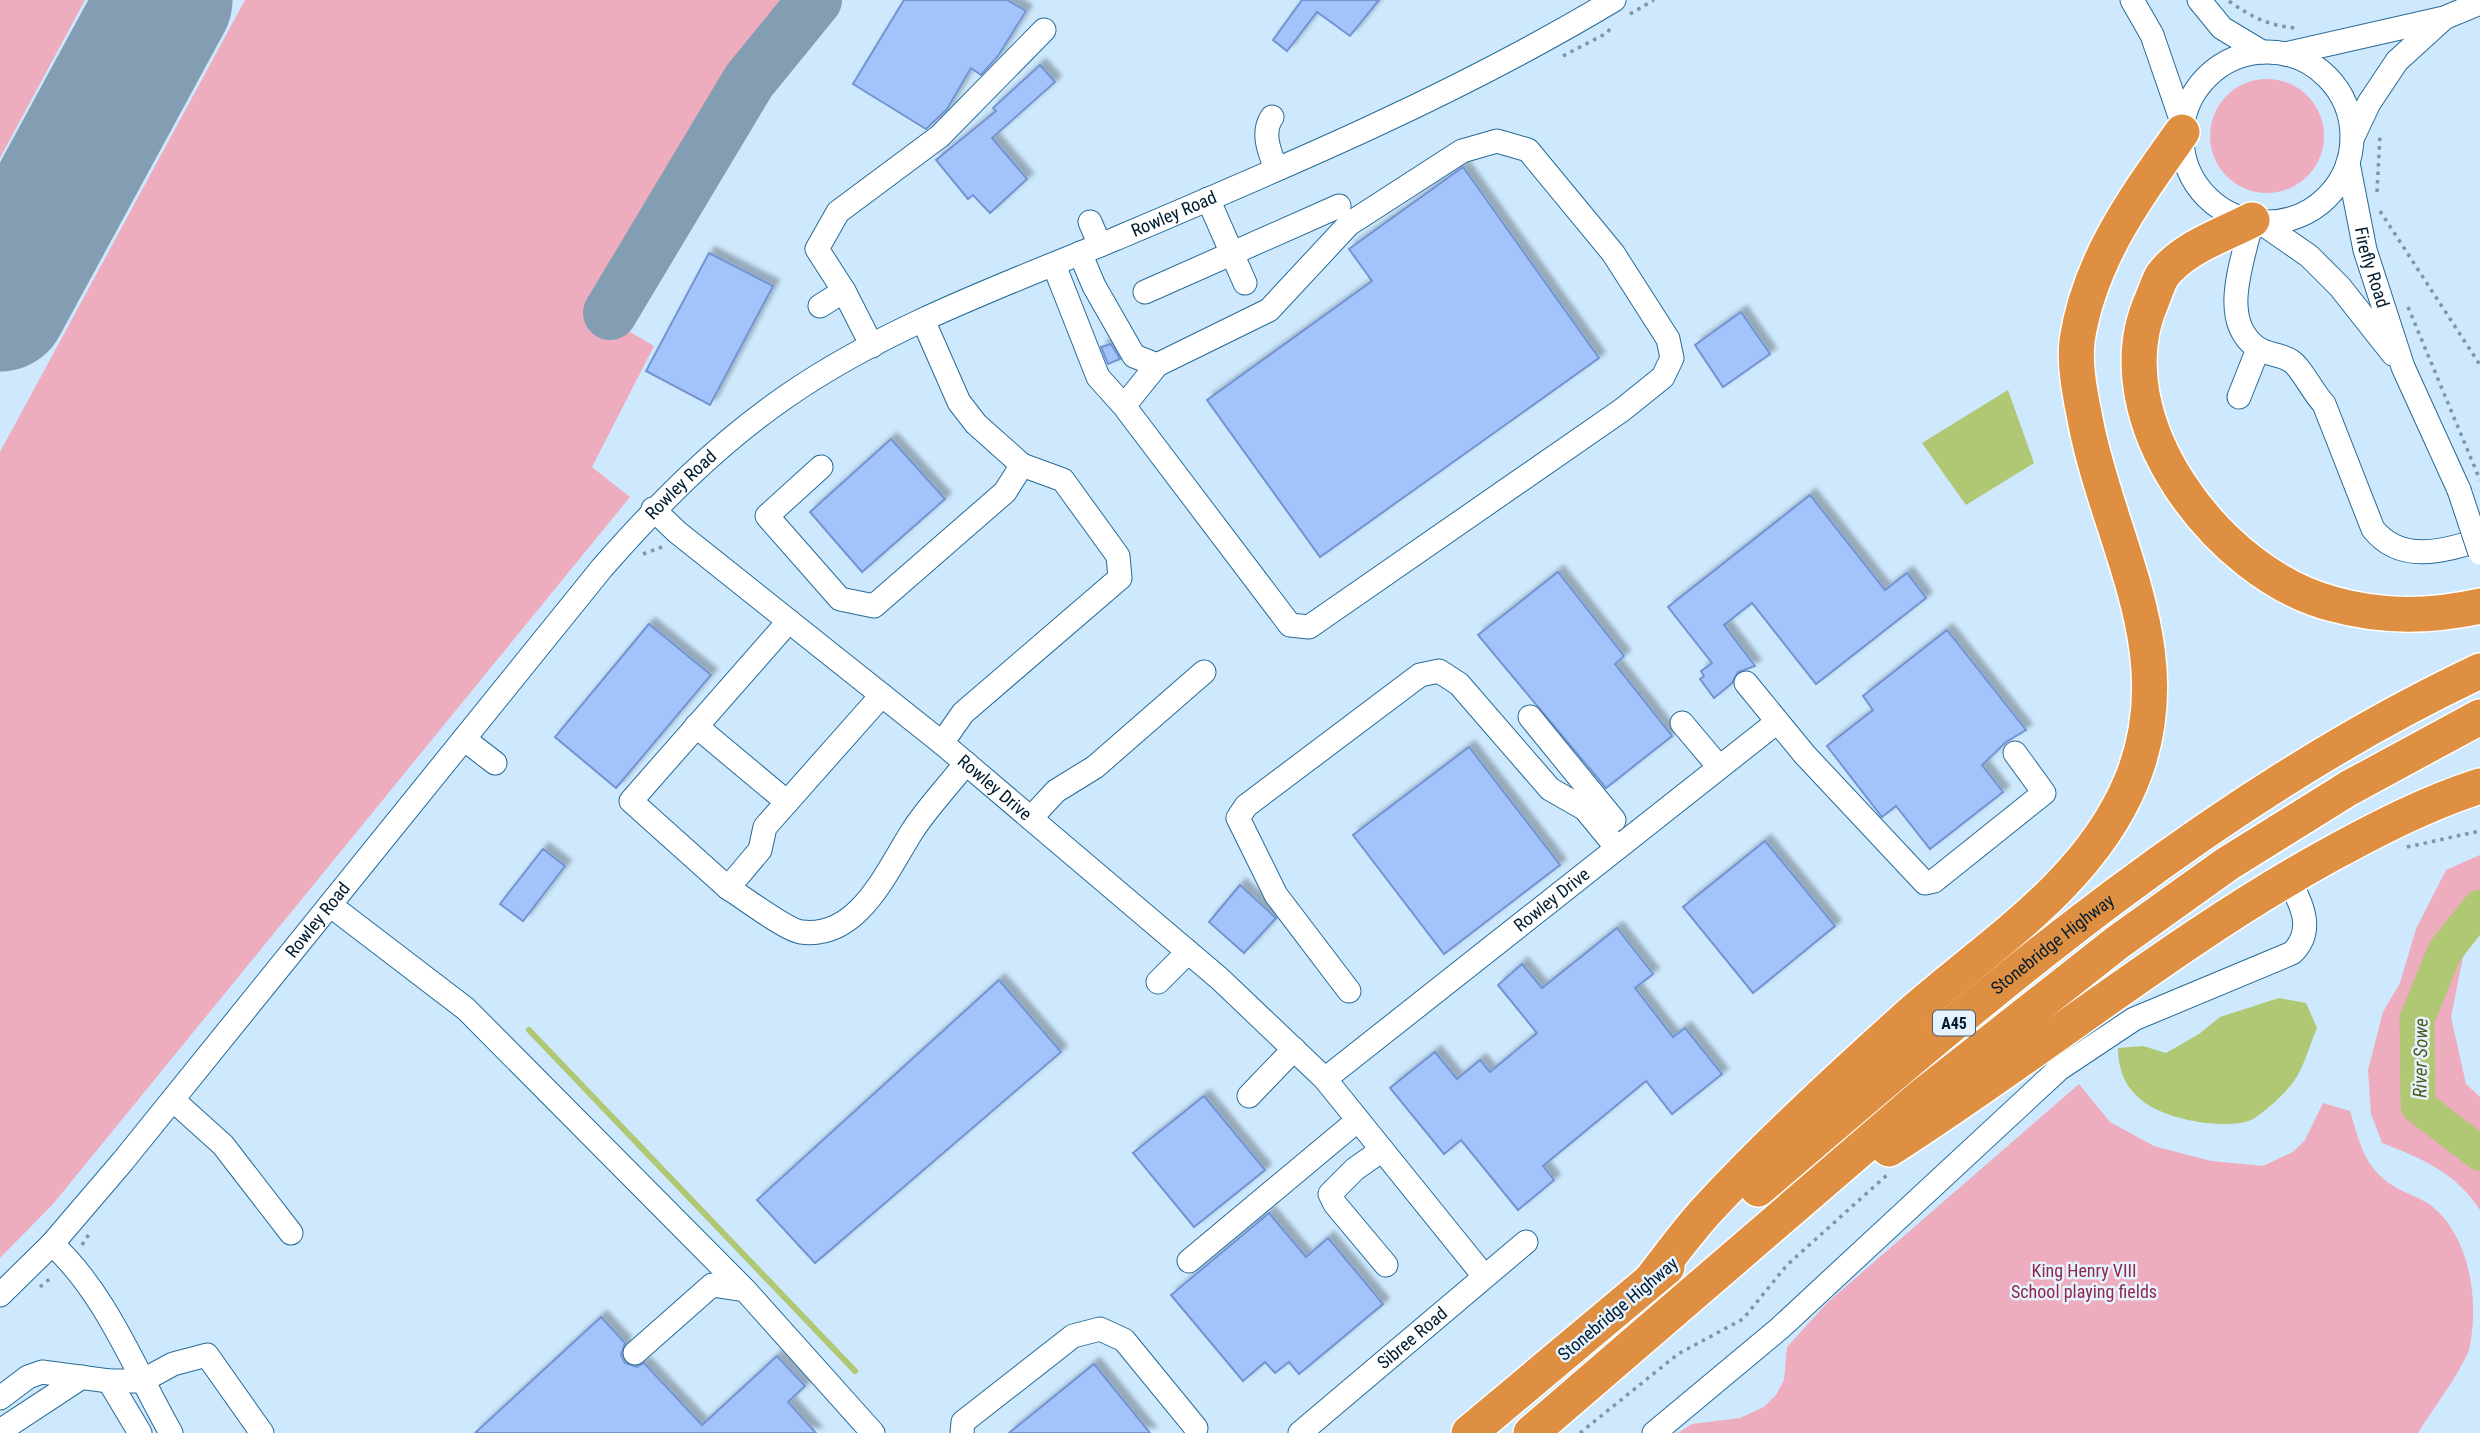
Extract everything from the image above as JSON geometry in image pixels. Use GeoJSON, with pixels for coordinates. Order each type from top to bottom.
{"type":"FeatureCollection","features":[{"type":"Feature","properties":{"kind":"highway"},"geometry":{"type":"LineString","coordinates":[[1651,1280],[1706,1211],[1817,1101],[1914,1011],[2062,884],[2098,843],[2132,780],[2143,741],[2149,689],[2146,630],[2132,572],[2090,442],[2079,389],[2077,344],[2091,283],[2110,238],[2182,129]]}},
{"type":"Feature","properties":{"kind":"highway"},"geometry":{"type":"LineString","coordinates":[[2256,221],[2202,245],[2170,269],[2163,276],[2143,320],[2138,359],[2142,396],[2147,418],[2168,465],[2206,520],[2234,548],[2286,585],[2332,604],[2386,613],[2437,616],[2480,607]]}},
{"type":"Feature","properties":{"kind":"highway","name":"Stonebridge Highway"},"geometry":{"type":"LineString","coordinates":[[1469,1433],[1934,1040],[2096,909],[2227,817],[2332,751],[2480,671]]}},
{"type":"Feature","properties":{"kind":"highway","name":"Stonebridge Highway"},"geometry":{"type":"LineString","coordinates":[[1531,1433],[1922,1097],[2118,942],[2238,857],[2349,789],[2480,717]]}},
{"type":"Feature","properties":{"kind":"highway"},"geometry":{"type":"LineString","coordinates":[[1791,1212],[1933,1121],[2200,934],[2288,878],[2391,821],[2480,786]]}},
{"type":"Feature","properties":{"kind":"street","name":"Rowley Road"},"geometry":{"type":"LineString","coordinates":[[0,1295],[52,1244],[173,1100],[653,509],[730,439],[788,396],[872,346],[923,320],[1208,199],[1473,79],[1583,8],[1614,0]]}},
{"type":"Feature","properties":{"kind":"street"},"geometry":{"type":"LineString","coordinates":[[2132,0],[2152,35],[2182,129],[2189,168],[2209,199],[2229,213],[2256,221],[2294,217],[2323,201],[2338,184],[2348,163],[2352,140],[2350,116],[2341,94],[2326,76],[2307,62],[2285,54],[2262,52],[2239,57],[2218,67],[2201,83],[2189,103],[2182,129]]}},
{"type":"Feature","properties":{"kind":"street"},"geometry":{"type":"LineString","coordinates":[[2199,0],[2222,28],[2262,52]]}},
{"type":"Feature","properties":{"kind":"street"},"geometry":{"type":"LineString","coordinates":[[2285,54],[2444,18],[2480,3]]}},
{"type":"Feature","properties":{"kind":"street"},"geometry":{"type":"LineString","coordinates":[[2352,140],[2369,103],[2397,61],[2444,18]]}},
{"type":"Feature","properties":{"kind":"street"},"geometry":{"type":"LineString","coordinates":[[872,346],[844,291],[817,249],[838,212],[940,136],[1044,30]]}},
{"type":"Feature","properties":{"kind":"street"},"geometry":{"type":"LineString","coordinates":[[1272,117],[1266,125],[1276,169]]}},
{"type":"Feature","properties":{"kind":"street"},"geometry":{"type":"LineString","coordinates":[[1054,265],[1098,377],[1124,406],[1290,625],[1308,626],[1622,410],[1663,377],[1672,358],[1668,339],[1613,253],[1528,150],[1497,141],[1462,151],[1349,224],[1269,310],[1157,365],[1124,406]]}},
{"type":"Feature","properties":{"kind":"street","name":"Firefly Road"},"geometry":{"type":"LineString","coordinates":[[2348,163],[2365,250],[2403,367]]}},
{"type":"Feature","properties":{"kind":"street"},"geometry":{"type":"LineString","coordinates":[[1208,199],[1245,283]]}},
{"type":"Feature","properties":{"kind":"street"},"geometry":{"type":"LineString","coordinates":[[1145,292],[1339,206]]}},
{"type":"Feature","properties":{"kind":"street"},"geometry":{"type":"LineString","coordinates":[[2256,221],[2238,285],[2235,314],[2241,334],[2258,349],[2293,362],[2311,392],[2324,404],[2373,529],[2384,542],[2416,553],[2442,551],[2480,540]]}},
{"type":"Feature","properties":{"kind":"street","name":"Firefly Road"},"geometry":{"type":"LineString","coordinates":[[2256,221],[2309,256],[2340,287],[2403,367],[2470,485],[2480,553]]}},
{"type":"Feature","properties":{"kind":"street"},"geometry":{"type":"LineString","coordinates":[[1090,222],[1094,286],[1134,356],[1157,365]]}},
{"type":"Feature","properties":{"kind":"street"},"geometry":{"type":"LineString","coordinates":[[820,306],[844,291]]}},
{"type":"Feature","properties":{"kind":"street"},"geometry":{"type":"LineString","coordinates":[[923,320],[959,402],[975,424],[1022,465],[1063,480],[1118,556],[1120,578],[964,713],[942,743]]}},
{"type":"Feature","properties":{"kind":"street"},"geometry":{"type":"LineString","coordinates":[[2239,397],[2258,349]]}},
{"type":"Feature","properties":{"kind":"street"},"geometry":{"type":"LineString","coordinates":[[821,467],[767,516],[840,599],[874,606],[1005,492],[1022,465]]}},
{"type":"Feature","properties":{"kind":"street","name":"Rowley Drive"},"geometry":{"type":"LineString","coordinates":[[653,509],[677,532],[967,763],[1188,952],[1294,1049],[1325,1079],[1484,1276]]}},
{"type":"Feature","properties":{"kind":"street"},"geometry":{"type":"LineString","coordinates":[[789,621],[631,801],[728,887],[798,932],[819,933],[840,926],[864,903],[887,874],[914,828],[967,763]]}},
{"type":"Feature","properties":{"kind":"street"},"geometry":{"type":"LineString","coordinates":[[1349,991],[1276,895],[1238,818],[1246,806],[1420,675],[1439,671],[1459,684],[1550,789],[1585,809],[1623,843]]}},
{"type":"Feature","properties":{"kind":"street"},"geometry":{"type":"LineString","coordinates":[[1031,818],[1056,791],[1095,767],[1204,673]]}},
{"type":"Feature","properties":{"kind":"street"},"geometry":{"type":"LineString","coordinates":[[1746,683],[1805,755],[1925,883],[1934,881],[2044,793],[2015,753]]}},
{"type":"Feature","properties":{"kind":"street"},"geometry":{"type":"LineString","coordinates":[[728,887],[760,850],[765,827],[881,695]]}},
{"type":"Feature","properties":{"kind":"street"},"geometry":{"type":"LineString","coordinates":[[1530,717],[1623,843]]}},
{"type":"Feature","properties":{"kind":"street","name":"Rowley Drive"},"geometry":{"type":"LineString","coordinates":[[1325,1079],[1777,722]]}},
{"type":"Feature","properties":{"kind":"street"},"geometry":{"type":"LineString","coordinates":[[1682,723],[1719,767]]}},
{"type":"Feature","properties":{"kind":"street"},"geometry":{"type":"LineString","coordinates":[[696,726],[787,802]]}},
{"type":"Feature","properties":{"kind":"street"},"geometry":{"type":"LineString","coordinates":[[464,739],[495,763]]}},
{"type":"Feature","properties":{"kind":"street"},"geometry":{"type":"LineString","coordinates":[[1654,1433],[1780,1328],[2059,1069],[2085,1049],[2134,1019],[2292,953],[2302,943],[2306,925],[2299,899],[2288,878]]}},
{"type":"Feature","properties":{"kind":"street"},"geometry":{"type":"LineString","coordinates":[[330,905],[466,1010],[745,1290],[873,1433]]}},
{"type":"Feature","properties":{"kind":"street"},"geometry":{"type":"LineString","coordinates":[[1158,982],[1188,952]]}},
{"type":"Feature","properties":{"kind":"street"},"geometry":{"type":"LineString","coordinates":[[1249,1097],[1294,1049]]}},
{"type":"Feature","properties":{"kind":"street"},"geometry":{"type":"LineString","coordinates":[[173,1100],[223,1145],[291,1233]]}},
{"type":"Feature","properties":{"kind":"street"},"geometry":{"type":"LineString","coordinates":[[1189,1261],[1358,1120]]}},
{"type":"Feature","properties":{"kind":"street"},"geometry":{"type":"LineString","coordinates":[[1382,1150],[1355,1169],[1330,1194],[1335,1204],[1386,1265]]}},
{"type":"Feature","properties":{"kind":"street","name":"Sibree Road"},"geometry":{"type":"LineString","coordinates":[[1300,1433],[1526,1242]]}},
{"type":"Feature","properties":{"kind":"street"},"geometry":{"type":"LineString","coordinates":[[52,1244],[70,1260],[105,1314],[171,1433]]}},
{"type":"Feature","properties":{"kind":"street"},"geometry":{"type":"LineString","coordinates":[[635,1353],[712,1285],[745,1290]]}},
{"type":"Feature","properties":{"kind":"street"},"geometry":{"type":"LineString","coordinates":[[962,1433],[963,1422],[1073,1336],[1100,1329],[1124,1340],[1196,1429]]}},
{"type":"Feature","properties":{"kind":"street"},"geometry":{"type":"LineString","coordinates":[[0,1398],[28,1377],[42,1372],[109,1381],[142,1381],[173,1364],[207,1355],[262,1433]]}},
{"type":"Feature","properties":{"kind":"street"},"geometry":{"type":"LineString","coordinates":[[0,1431],[82,1377]]}},
{"type":"Feature","properties":{"kind":"street"},"geometry":{"type":"LineString","coordinates":[[109,1381],[138,1432]]}},
{"type":"Feature","properties":{"kind":"path"},"geometry":{"type":"LineString","coordinates":[[2228,0],[2250,16],[2270,24],[2308,29]]}},
{"type":"Feature","properties":{"kind":"path"},"geometry":{"type":"LineString","coordinates":[[2376,194],[2377,146],[2382,123]]}},
{"type":"Feature","properties":{"kind":"path"},"geometry":{"type":"LineString","coordinates":[[2378,225],[2376,205],[2480,365]]}},
{"type":"Feature","properties":{"kind":"path"},"geometry":{"type":"LineString","coordinates":[[2406,302],[2470,485]]}},
{"type":"Feature","properties":{"kind":"path"},"geometry":{"type":"LineString","coordinates":[[1580,1433],[1678,1354],[1743,1319],[1787,1265],[1893,1171]]}},
{"type":"Feature","properties":{"kind":"green space"},"geometry":{"type":"Polygon","coordinates":[[[0,0],[85,0],[0,158],[0,0]]]}},
{"type":"Feature","properties":{"kind":"green space"},"geometry":{"type":"Polygon","coordinates":[[[245,0],[785,0],[594,311],[654,346],[592,467],[630,497],[53,1204],[0,1258],[0,452],[245,0]]]}},
{"type":"Feature","properties":{"kind":"green space"},"geometry":{"type":"Polygon","coordinates":[[[2267,79],[2289,84],[2307,96],[2319,114],[2324,136],[2319,158],[2307,176],[2289,188],[2267,193],[2245,188],[2227,176],[2215,158],[2210,136],[2215,114],[2227,96],[2245,84],[2267,79]]]}},
{"type":"Feature","properties":{"kind":"green space"},"geometry":{"type":"Polygon","coordinates":[[[2480,855],[2480,924],[2463,957],[2451,1017],[2466,1084],[2480,1097],[2480,1210],[2449,1176],[2424,1161],[2382,1143],[2371,1114],[2368,1070],[2383,1012],[2400,983],[2416,929],[2446,870],[2480,855]]]}},
{"type":"Feature","properties":{"kind":"green space","name":"King Henry VIII School playing fields"},"geometry":{"type":"Polygon","coordinates":[[[2079,1084],[2110,1122],[2154,1146],[2211,1161],[2263,1166],[2293,1152],[2305,1140],[2323,1103],[2350,1111],[2360,1145],[2376,1172],[2395,1187],[2429,1204],[2443,1217],[2463,1251],[2468,1270],[2473,1311],[2469,1350],[2418,1433],[1678,1433],[1692,1424],[1740,1418],[1764,1407],[1776,1395],[1784,1380],[1787,1347],[1828,1302],[2079,1084]]]}},
{"type":"Feature","properties":{"kind":"shaded area"},"geometry":{"type":"Polygon","coordinates":[[[2008,390],[2034,463],[1966,505],[1922,443],[2008,390]]]}},
{"type":"Feature","properties":{"kind":"shaded area"},"geometry":{"type":"Polygon","coordinates":[[[2279,998],[2306,1003],[2317,1028],[2302,1067],[2292,1083],[2253,1119],[2236,1124],[2217,1124],[2172,1116],[2145,1102],[2125,1081],[2118,1048],[2143,1046],[2166,1053],[2199,1034],[2220,1017],[2279,998]]]}},
{"type":"Feature","properties":{"kind":"building"},"geometry":{"type":"Polygon","coordinates":[[[904,0],[1007,0],[1026,11],[998,56],[981,75],[971,68],[947,109],[926,129],[853,84],[904,0]]]}},
{"type":"Feature","properties":{"kind":"building"},"geometry":{"type":"Polygon","coordinates":[[[1302,0],[1379,0],[1350,36],[1317,12],[1287,51],[1273,40],[1302,0]]]}},
{"type":"Feature","properties":{"kind":"building"},"geometry":{"type":"Polygon","coordinates":[[[1040,65],[1055,82],[992,138],[1027,179],[990,213],[973,195],[968,199],[936,160],[996,111],[993,108],[1040,65]]]}},
{"type":"Feature","properties":{"kind":"building"},"geometry":{"type":"Polygon","coordinates":[[[1463,167],[1599,358],[1320,557],[1207,400],[1372,281],[1349,249],[1463,167]]]}},
{"type":"Feature","properties":{"kind":"building"},"geometry":{"type":"Polygon","coordinates":[[[709,253],[773,286],[710,405],[646,371],[709,253]]]}},
{"type":"Feature","properties":{"kind":"building"},"geometry":{"type":"Polygon","coordinates":[[[1741,312],[1770,354],[1723,387],[1695,345],[1741,312]]]}},
{"type":"Feature","properties":{"kind":"building"},"geometry":{"type":"Polygon","coordinates":[[[1111,344],[1120,359],[1108,364],[1101,347],[1111,344]]]}},
{"type":"Feature","properties":{"kind":"building"},"geometry":{"type":"Polygon","coordinates":[[[891,439],[945,499],[862,572],[810,512],[891,439]]]}},
{"type":"Feature","properties":{"kind":"building"},"geometry":{"type":"Polygon","coordinates":[[[1810,495],[1885,590],[1907,573],[1926,598],[1816,684],[1752,603],[1724,625],[1755,666],[1738,672],[1732,683],[1714,698],[1700,679],[1704,676],[1701,671],[1712,663],[1668,607],[1810,495]]]}},
{"type":"Feature","properties":{"kind":"building"},"geometry":{"type":"Polygon","coordinates":[[[1558,572],[1624,656],[1615,664],[1672,736],[1606,788],[1478,635],[1558,572]]]}},
{"type":"Feature","properties":{"kind":"building"},"geometry":{"type":"Polygon","coordinates":[[[649,624],[711,675],[616,788],[555,737],[649,624]]]}},
{"type":"Feature","properties":{"kind":"building"},"geometry":{"type":"Polygon","coordinates":[[[1947,630],[2026,730],[2006,742],[1982,765],[2003,792],[1930,849],[1896,806],[1882,817],[1827,746],[1873,710],[1863,696],[1947,630]]]}},
{"type":"Feature","properties":{"kind":"building"},"geometry":{"type":"Polygon","coordinates":[[[1469,747],[1560,865],[1444,954],[1353,835],[1469,747]]]}},
{"type":"Feature","properties":{"kind":"building"},"geometry":{"type":"Polygon","coordinates":[[[1765,841],[1835,926],[1753,993],[1683,907],[1765,841]]]}},
{"type":"Feature","properties":{"kind":"building"},"geometry":{"type":"Polygon","coordinates":[[[543,849],[565,866],[523,921],[500,904],[543,849]]]}},
{"type":"Feature","properties":{"kind":"building"},"geometry":{"type":"Polygon","coordinates":[[[1240,885],[1276,918],[1244,953],[1209,922],[1240,885]]]}},
{"type":"Feature","properties":{"kind":"building"},"geometry":{"type":"Polygon","coordinates":[[[1617,928],[1653,974],[1635,988],[1673,1037],[1685,1028],[1722,1074],[1672,1114],[1646,1081],[1543,1166],[1554,1180],[1518,1210],[1461,1140],[1444,1154],[1390,1088],[1435,1052],[1457,1079],[1480,1060],[1490,1072],[1537,1033],[1498,985],[1522,964],[1542,988],[1617,928]]]}},
{"type":"Feature","properties":{"kind":"building"},"geometry":{"type":"Polygon","coordinates":[[[999,980],[1061,1052],[815,1263],[757,1200],[999,980]]]}},
{"type":"Feature","properties":{"kind":"building"},"geometry":{"type":"Polygon","coordinates":[[[1204,1096],[1265,1170],[1194,1227],[1133,1153],[1204,1096]]]}},
{"type":"Feature","properties":{"kind":"building"},"geometry":{"type":"Polygon","coordinates":[[[1269,1213],[1306,1257],[1328,1238],[1383,1304],[1299,1374],[1289,1362],[1275,1373],[1265,1362],[1243,1381],[1171,1295],[1269,1213]]]}},
{"type":"Feature","properties":{"kind":"building"},"geometry":{"type":"Polygon","coordinates":[[[601,1317],[625,1343],[621,1355],[625,1363],[637,1367],[644,1363],[702,1425],[777,1356],[805,1386],[788,1402],[816,1433],[475,1433],[601,1317]]]}},
{"type":"Feature","properties":{"kind":"building"},"geometry":{"type":"Polygon","coordinates":[[[1094,1364],[1150,1433],[1009,1433],[1094,1364]]]}},
{"type":"Feature","properties":{"kind":"waterway","name":"River Sowe"},"geometry":{"type":"LineString","coordinates":[[2480,907],[2445,951],[2417,1019],[2418,1106],[2480,1153]]}},
{"type":"Feature","properties":{"kind":"waterway"},"geometry":{"type":"LineString","coordinates":[[529,1030],[855,1371]]}},
{"type":"Feature","properties":{"kind":"taxiway"},"geometry":{"type":"LineString","coordinates":[[610,313],[749,81],[815,0]]}},
{"type":"Feature","properties":{"kind":"runway"},"geometry":{"type":"LineString","coordinates":[[0,304],[165,0]]}}]}
